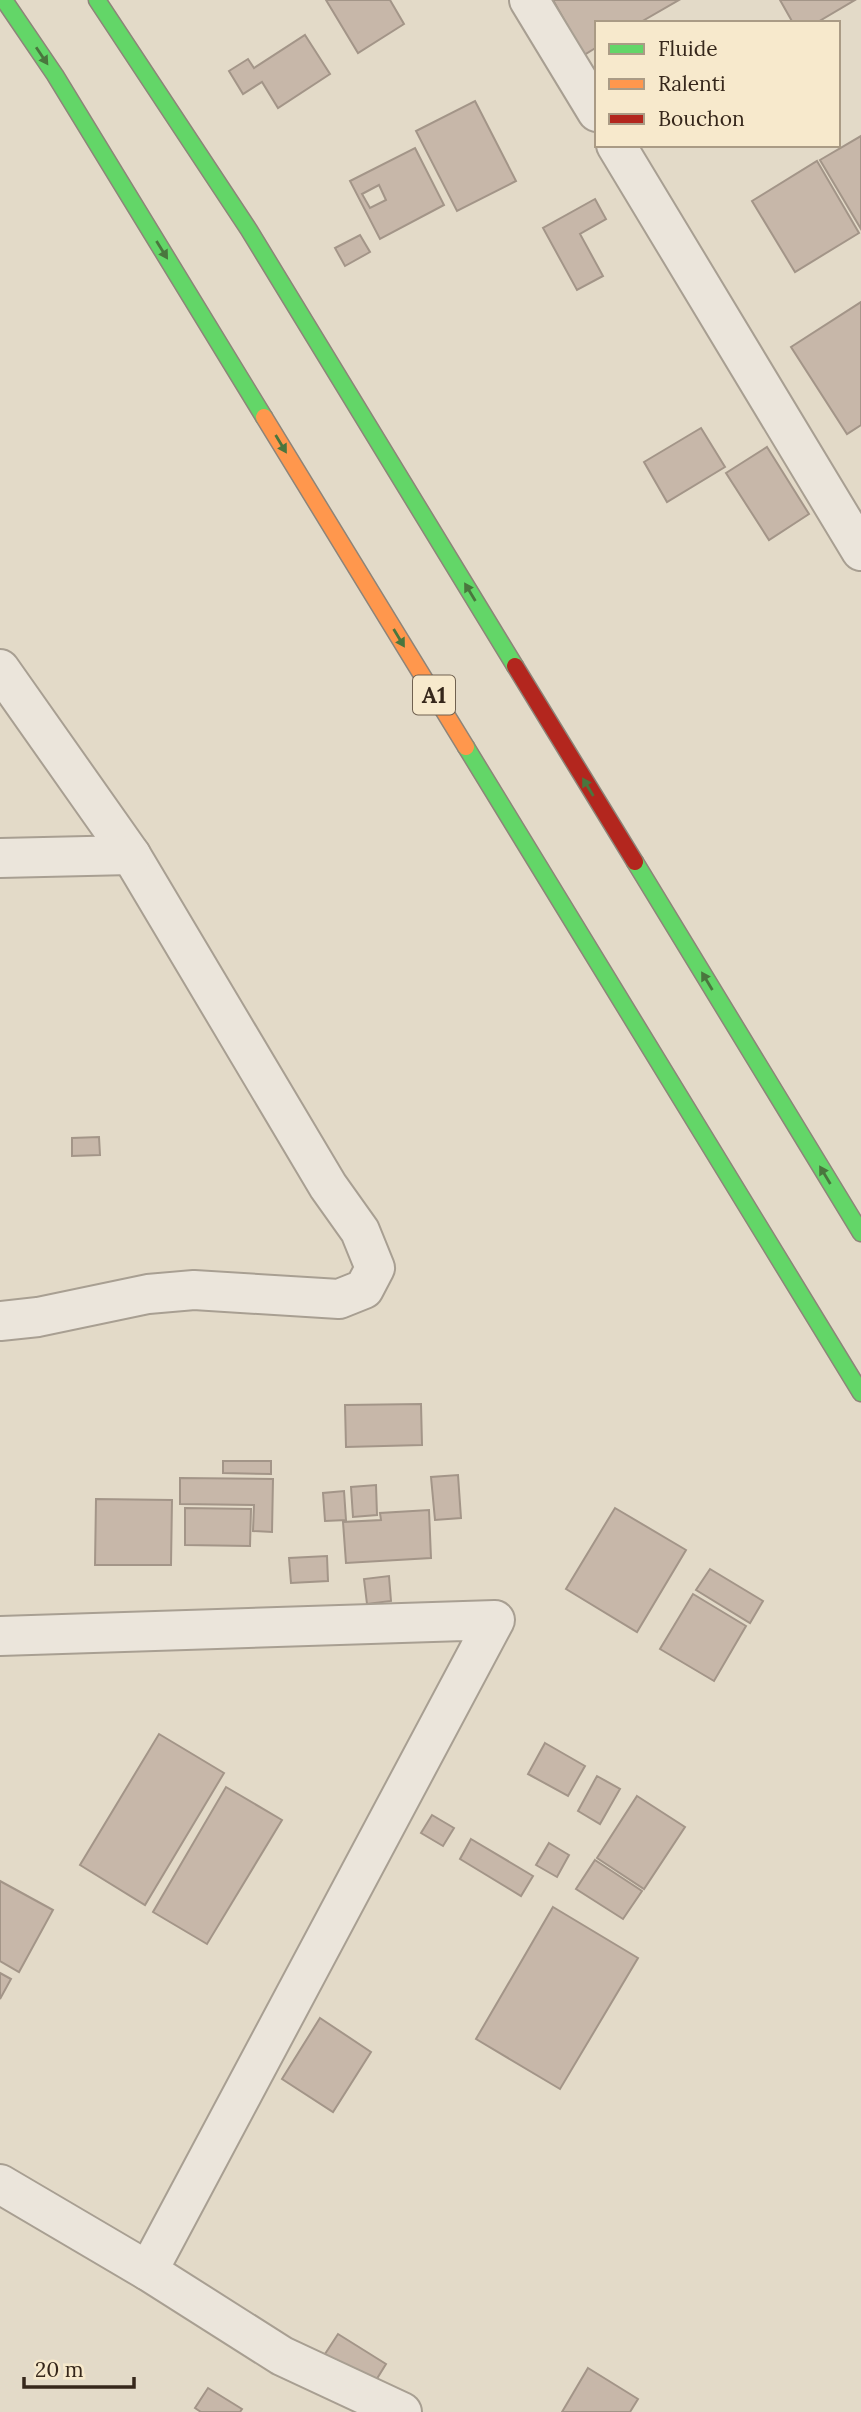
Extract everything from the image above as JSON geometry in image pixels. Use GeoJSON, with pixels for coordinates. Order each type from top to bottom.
{"type":"FeatureCollection","features":[{"type":"Feature","properties":{"kind":"main road","name":"A1"},"geometry":{"type":"LineString","coordinates":[[4,0],[62,86],[861,1393]]}},
{"type":"Feature","properties":{"kind":"main road"},"geometry":{"type":"LineString","coordinates":[[97,0],[249,230],[861,1233]]}},
{"type":"Feature","properties":{"kind":"street"},"geometry":{"type":"LineString","coordinates":[[529,0],[595,110]]}},
{"type":"Feature","properties":{"kind":"street"},"geometry":{"type":"LineString","coordinates":[[618,147],[861,551]]}},
{"type":"Feature","properties":{"kind":"street"},"geometry":{"type":"LineString","coordinates":[[0,669],[131,855],[328,1186],[360,1231],[375,1268],[364,1289],[339,1299],[194,1290],[148,1294],[38,1317],[0,1321]]}},
{"type":"Feature","properties":{"kind":"street"},"geometry":{"type":"LineString","coordinates":[[0,858],[131,855]]}},
{"type":"Feature","properties":{"kind":"street"},"geometry":{"type":"LineString","coordinates":[[0,1636],[495,1620],[148,2271]]}},
{"type":"Feature","properties":{"kind":"street"},"geometry":{"type":"LineString","coordinates":[[0,2183],[148,2271],[282,2356],[402,2412]]}},
{"type":"Feature","properties":{"kind":"building"},"geometry":{"type":"Polygon","coordinates":[[[326,0],[390,0],[404,24],[358,53],[326,0]]]}},
{"type":"Feature","properties":{"kind":"building"},"geometry":{"type":"Polygon","coordinates":[[[553,0],[679,0],[642,21],[595,21],[595,48],[584,55],[553,0]]]}},
{"type":"Feature","properties":{"kind":"building"},"geometry":{"type":"Polygon","coordinates":[[[780,0],[855,0],[819,21],[792,21],[780,0]]]}},
{"type":"Feature","properties":{"kind":"building"},"geometry":{"type":"Polygon","coordinates":[[[305,35],[330,74],[278,108],[262,82],[243,94],[229,71],[248,59],[254,68],[305,35]]]}},
{"type":"Feature","properties":{"kind":"building"},"geometry":{"type":"Polygon","coordinates":[[[475,101],[516,181],[457,211],[416,131],[475,101]]]}},
{"type":"Feature","properties":{"kind":"building"},"geometry":{"type":"Polygon","coordinates":[[[861,136],[861,229],[820,160],[861,136]]]}},
{"type":"Feature","properties":{"kind":"building"},"geometry":{"type":"Polygon","coordinates":[[[415,148],[444,205],[380,239],[350,181],[415,148]],[[379,185],[362,194],[370,208],[386,200],[379,185]]]}},
{"type":"Feature","properties":{"kind":"building"},"geometry":{"type":"Polygon","coordinates":[[[817,161],[859,233],[795,272],[752,201],[817,161]]]}},
{"type":"Feature","properties":{"kind":"building"},"geometry":{"type":"Polygon","coordinates":[[[595,199],[606,219],[580,234],[603,276],[577,290],[543,228],[595,199]]]}},
{"type":"Feature","properties":{"kind":"building"},"geometry":{"type":"Polygon","coordinates":[[[360,235],[370,252],[345,266],[335,248],[360,235]]]}},
{"type":"Feature","properties":{"kind":"building"},"geometry":{"type":"Polygon","coordinates":[[[861,302],[861,425],[847,434],[791,347],[861,302]]]}},
{"type":"Feature","properties":{"kind":"building"},"geometry":{"type":"Polygon","coordinates":[[[701,428],[725,467],[667,502],[644,462],[701,428]]]}},
{"type":"Feature","properties":{"kind":"building"},"geometry":{"type":"Polygon","coordinates":[[[767,447],[809,514],[769,540],[726,473],[767,447]]]}},
{"type":"Feature","properties":{"kind":"building"},"geometry":{"type":"Polygon","coordinates":[[[99,1137],[100,1155],[72,1156],[72,1138],[99,1137]]]}},
{"type":"Feature","properties":{"kind":"building"},"geometry":{"type":"Polygon","coordinates":[[[421,1404],[422,1445],[346,1447],[345,1405],[421,1404]]]}},
{"type":"Feature","properties":{"kind":"building"},"geometry":{"type":"Polygon","coordinates":[[[223,1461],[271,1461],[271,1474],[223,1473],[223,1461]]]}},
{"type":"Feature","properties":{"kind":"building"},"geometry":{"type":"Polygon","coordinates":[[[458,1475],[461,1518],[435,1520],[431,1477],[458,1475]]]}},
{"type":"Feature","properties":{"kind":"building"},"geometry":{"type":"Polygon","coordinates":[[[180,1478],[273,1479],[272,1532],[253,1531],[254,1505],[180,1504],[180,1478]]]}},
{"type":"Feature","properties":{"kind":"building"},"geometry":{"type":"Polygon","coordinates":[[[376,1485],[377,1515],[353,1517],[351,1487],[376,1485]]]}},
{"type":"Feature","properties":{"kind":"building"},"geometry":{"type":"Polygon","coordinates":[[[344,1491],[346,1520],[325,1521],[323,1493],[344,1491]]]}},
{"type":"Feature","properties":{"kind":"building"},"geometry":{"type":"Polygon","coordinates":[[[96,1499],[172,1500],[171,1565],[95,1565],[96,1499]]]}},
{"type":"Feature","properties":{"kind":"building"},"geometry":{"type":"Polygon","coordinates":[[[185,1508],[251,1509],[250,1546],[185,1545],[185,1508]]]}},
{"type":"Feature","properties":{"kind":"building"},"geometry":{"type":"Polygon","coordinates":[[[615,1508],[686,1550],[637,1632],[566,1589],[615,1508]]]}},
{"type":"Feature","properties":{"kind":"building"},"geometry":{"type":"Polygon","coordinates":[[[429,1510],[431,1558],[346,1563],[343,1522],[381,1520],[380,1513],[429,1510]]]}},
{"type":"Feature","properties":{"kind":"building"},"geometry":{"type":"Polygon","coordinates":[[[327,1556],[328,1581],[291,1583],[289,1558],[327,1556]]]}},
{"type":"Feature","properties":{"kind":"building"},"geometry":{"type":"Polygon","coordinates":[[[710,1569],[763,1601],[750,1623],[696,1590],[710,1569]]]}},
{"type":"Feature","properties":{"kind":"building"},"geometry":{"type":"Polygon","coordinates":[[[389,1576],[391,1601],[367,1604],[364,1579],[389,1576]]]}},
{"type":"Feature","properties":{"kind":"building"},"geometry":{"type":"Polygon","coordinates":[[[693,1594],[746,1626],[714,1681],[660,1649],[693,1594]]]}},
{"type":"Feature","properties":{"kind":"building"},"geometry":{"type":"Polygon","coordinates":[[[159,1734],[224,1773],[145,1905],[80,1865],[159,1734]]]}},
{"type":"Feature","properties":{"kind":"building"},"geometry":{"type":"Polygon","coordinates":[[[545,1743],[585,1766],[568,1796],[528,1774],[545,1743]]]}},
{"type":"Feature","properties":{"kind":"building"},"geometry":{"type":"Polygon","coordinates":[[[597,1776],[620,1789],[600,1824],[578,1811],[597,1776]]]}},
{"type":"Feature","properties":{"kind":"building"},"geometry":{"type":"Polygon","coordinates":[[[226,1787],[282,1820],[207,1944],[153,1912],[226,1787]]]}},
{"type":"Feature","properties":{"kind":"building"},"geometry":{"type":"Polygon","coordinates":[[[637,1796],[685,1827],[644,1889],[597,1858],[637,1796]]]}},
{"type":"Feature","properties":{"kind":"building"},"geometry":{"type":"Polygon","coordinates":[[[432,1815],[454,1828],[443,1846],[421,1833],[432,1815]]]}},
{"type":"Feature","properties":{"kind":"building"},"geometry":{"type":"Polygon","coordinates":[[[471,1839],[533,1876],[521,1896],[460,1859],[471,1839]]]}},
{"type":"Feature","properties":{"kind":"building"},"geometry":{"type":"Polygon","coordinates":[[[549,1843],[569,1855],[557,1877],[536,1865],[549,1843]]]}},
{"type":"Feature","properties":{"kind":"building"},"geometry":{"type":"Polygon","coordinates":[[[595,1860],[642,1891],[623,1919],[576,1889],[595,1860]]]}},
{"type":"Feature","properties":{"kind":"building"},"geometry":{"type":"Polygon","coordinates":[[[0,1881],[53,1910],[19,1972],[0,1961],[0,1881]]]}},
{"type":"Feature","properties":{"kind":"building"},"geometry":{"type":"Polygon","coordinates":[[[553,1907],[638,1958],[560,2089],[476,2039],[553,1907]]]}},
{"type":"Feature","properties":{"kind":"building"},"geometry":{"type":"Polygon","coordinates":[[[0,1973],[11,1979],[0,1999],[0,1973]]]}},
{"type":"Feature","properties":{"kind":"building"},"geometry":{"type":"Polygon","coordinates":[[[320,2018],[371,2052],[333,2112],[282,2079],[320,2018]]]}},
{"type":"Feature","properties":{"kind":"building"},"geometry":{"type":"Polygon","coordinates":[[[338,2334],[386,2364],[373,2385],[325,2354],[338,2334]]]}},
{"type":"Feature","properties":{"kind":"building"},"geometry":{"type":"Polygon","coordinates":[[[588,2368],[638,2399],[630,2412],[562,2412],[588,2368]]]}},
{"type":"Feature","properties":{"kind":"building"},"geometry":{"type":"Polygon","coordinates":[[[208,2388],[242,2409],[240,2412],[201,2412],[195,2408],[208,2388]]]}},
{"type":"Feature","properties":{"kind":"traffic: fast"},"geometry":{"type":"LineString","coordinates":[[4,0],[55,75],[264,417]]}},
{"type":"Feature","properties":{"kind":"traffic: fast"},"geometry":{"type":"LineString","coordinates":[[97,0],[249,230],[515,666]]}},
{"type":"Feature","properties":{"kind":"traffic: fast"},"geometry":{"type":"LineString","coordinates":[[466,747],[861,1393]]}},
{"type":"Feature","properties":{"kind":"traffic: fast"},"geometry":{"type":"LineString","coordinates":[[635,862],[861,1233]]}},
{"type":"Feature","properties":{"kind":"traffic: slow"},"geometry":{"type":"LineString","coordinates":[[264,417],[466,747]]}},
{"type":"Feature","properties":{"kind":"traffic: jam"},"geometry":{"type":"LineString","coordinates":[[515,666],[635,862]]}}]}
